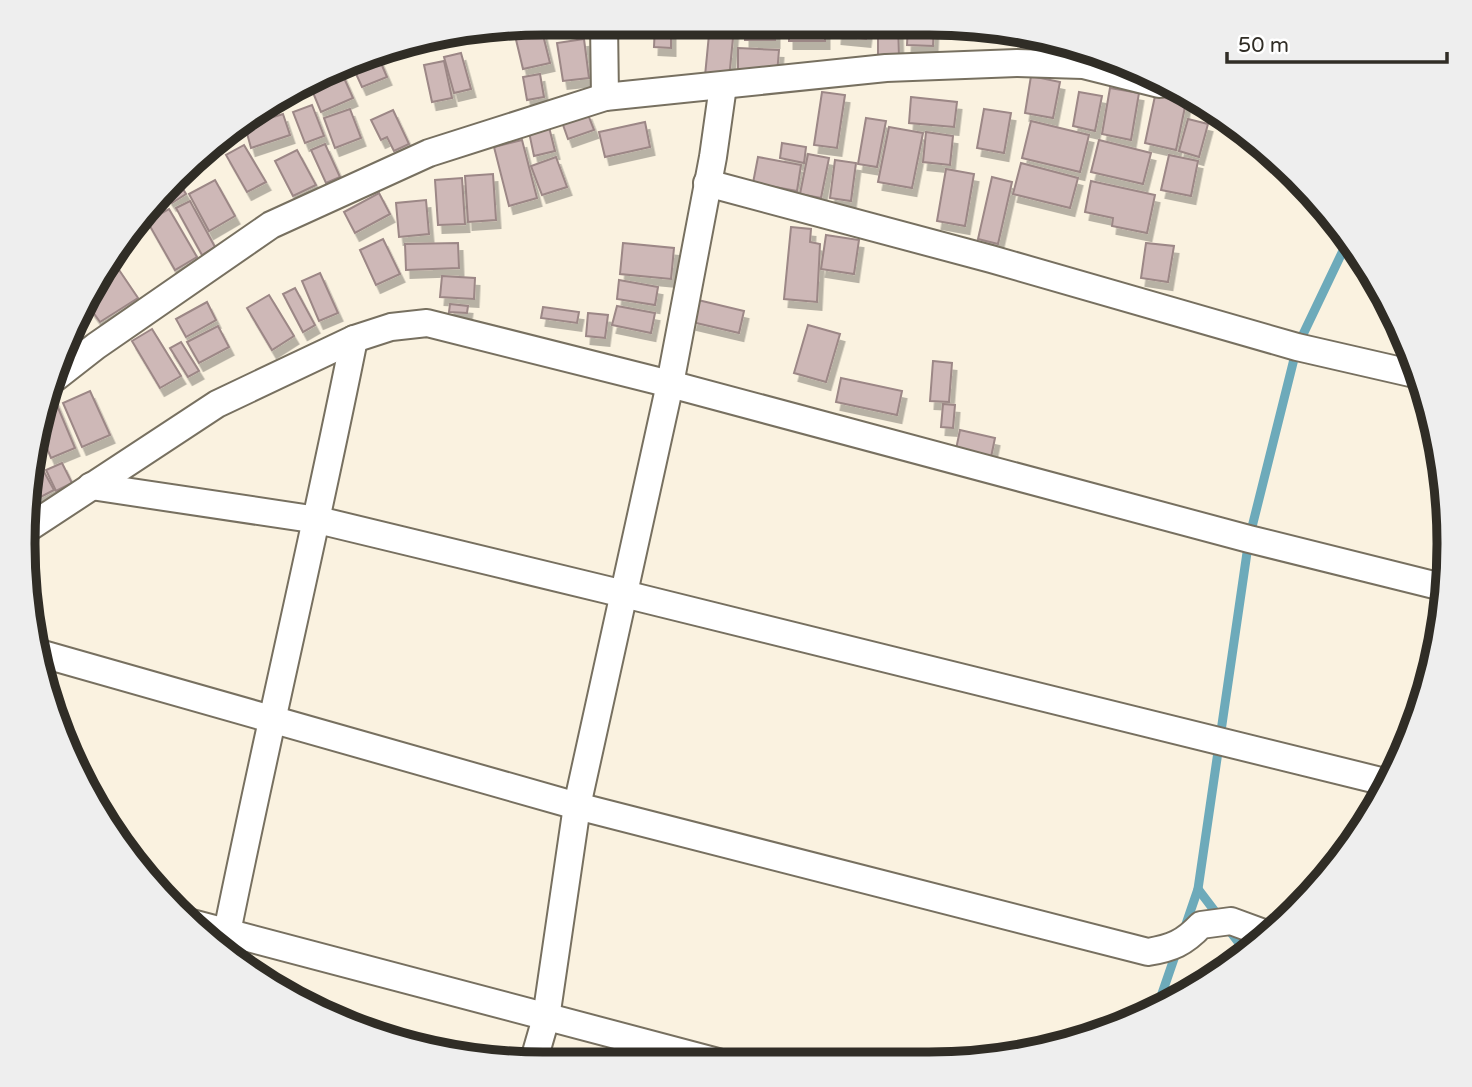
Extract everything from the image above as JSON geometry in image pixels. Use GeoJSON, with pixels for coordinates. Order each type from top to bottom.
{"type":"FeatureCollection","features":[{"type":"Feature","properties":{"kind":"street"},"geometry":{"type":"LineString","coordinates":[[604,35],[605,96]]}},
{"type":"Feature","properties":{"kind":"street"},"geometry":{"type":"LineString","coordinates":[[66,369],[271,225],[429,153],[605,96],[886,68],[1017,63],[1083,65],[1128,76]]}},
{"type":"Feature","properties":{"kind":"street"},"geometry":{"type":"LineString","coordinates":[[536,1052],[546,1018],[577,806],[670,384],[723,86]]}},
{"type":"Feature","properties":{"kind":"street"},"geometry":{"type":"LineString","coordinates":[[707,183],[1004,263],[1297,347],[1407,372]]}},
{"type":"Feature","properties":{"kind":"street"},"geometry":{"type":"LineString","coordinates":[[36,523],[218,404],[354,339],[391,327],[426,323],[670,384],[1249,539],[1435,585]]}},
{"type":"Feature","properties":{"kind":"street"},"geometry":{"type":"LineString","coordinates":[[225,940],[271,720],[318,520],[354,339]]}},
{"type":"Feature","properties":{"kind":"street"},"geometry":{"type":"LineString","coordinates":[[91,486],[318,520],[1378,780]]}},
{"type":"Feature","properties":{"kind":"street"},"geometry":{"type":"LineString","coordinates":[[48,656],[577,806],[1148,951],[1169,948],[1188,938],[1201,925],[1231,921],[1259,930]]}},
{"type":"Feature","properties":{"kind":"street"},"geometry":{"type":"LineString","coordinates":[[229,943],[679,1052]]}},
{"type":"Feature","properties":{"kind":"building"},"geometry":{"type":"Polygon","coordinates":[[[543,35],[550,63],[523,69],[515,36],[543,35]]]}},
{"type":"Feature","properties":{"kind":"building"},"geometry":{"type":"Polygon","coordinates":[[[655,35],[671,35],[671,48],[654,47],[655,35]]]}},
{"type":"Feature","properties":{"kind":"building"},"geometry":{"type":"Polygon","coordinates":[[[709,35],[733,35],[729,79],[705,76],[709,35]]]}},
{"type":"Feature","properties":{"kind":"building"},"geometry":{"type":"Polygon","coordinates":[[[745,35],[775,35],[775,40],[745,40],[745,35]]]}},
{"type":"Feature","properties":{"kind":"building"},"geometry":{"type":"Polygon","coordinates":[[[789,35],[825,35],[825,41],[789,41],[789,35]]]}},
{"type":"Feature","properties":{"kind":"building"},"geometry":{"type":"Polygon","coordinates":[[[837,35],[867,35],[866,39],[837,35]]]}},
{"type":"Feature","properties":{"kind":"building"},"geometry":{"type":"Polygon","coordinates":[[[878,35],[898,35],[899,57],[878,57],[878,35]]]}},
{"type":"Feature","properties":{"kind":"building"},"geometry":{"type":"Polygon","coordinates":[[[907,35],[933,35],[933,46],[907,45],[907,35]]]}},
{"type":"Feature","properties":{"kind":"building"},"geometry":{"type":"Polygon","coordinates":[[[584,39],[589,78],[563,81],[557,43],[584,39]]]}},
{"type":"Feature","properties":{"kind":"building"},"geometry":{"type":"Polygon","coordinates":[[[1021,44],[1045,49],[1045,49],[1021,47],[1021,44]]]}},
{"type":"Feature","properties":{"kind":"building"},"geometry":{"type":"Polygon","coordinates":[[[738,48],[779,50],[777,74],[738,72],[738,48]]]}},
{"type":"Feature","properties":{"kind":"building"},"geometry":{"type":"Polygon","coordinates":[[[461,53],[471,89],[454,93],[444,57],[461,53]]]}},
{"type":"Feature","properties":{"kind":"building"},"geometry":{"type":"Polygon","coordinates":[[[444,61],[452,98],[432,102],[424,65],[444,61]]]}},
{"type":"Feature","properties":{"kind":"building"},"geometry":{"type":"Polygon","coordinates":[[[380,62],[387,77],[362,87],[355,72],[380,62]]]}},
{"type":"Feature","properties":{"kind":"building"},"geometry":{"type":"Polygon","coordinates":[[[540,74],[544,97],[527,100],[523,77],[540,74]]]}},
{"type":"Feature","properties":{"kind":"building"},"geometry":{"type":"Polygon","coordinates":[[[343,76],[353,98],[321,112],[312,91],[343,76]]]}},
{"type":"Feature","properties":{"kind":"building"},"geometry":{"type":"Polygon","coordinates":[[[1031,76],[1060,82],[1053,118],[1025,113],[1031,76]]]}},
{"type":"Feature","properties":{"kind":"building"},"geometry":{"type":"Polygon","coordinates":[[[1110,88],[1139,93],[1131,140],[1102,134],[1110,88]]]}},
{"type":"Feature","properties":{"kind":"building"},"geometry":{"type":"Polygon","coordinates":[[[822,92],[845,95],[837,148],[814,145],[822,92]]]}},
{"type":"Feature","properties":{"kind":"building"},"geometry":{"type":"Polygon","coordinates":[[[1079,92],[1102,96],[1095,131],[1073,126],[1079,92]]]}},
{"type":"Feature","properties":{"kind":"building"},"geometry":{"type":"Polygon","coordinates":[[[1155,96],[1185,105],[1176,150],[1145,143],[1155,96]]]}},
{"type":"Feature","properties":{"kind":"building"},"geometry":{"type":"Polygon","coordinates":[[[911,97],[957,102],[954,127],[909,123],[911,97]]]}},
{"type":"Feature","properties":{"kind":"building"},"geometry":{"type":"Polygon","coordinates":[[[312,105],[324,136],[305,143],[293,112],[312,105]]]}},
{"type":"Feature","properties":{"kind":"building"},"geometry":{"type":"Polygon","coordinates":[[[350,109],[361,138],[335,148],[324,118],[350,109]]]}},
{"type":"Feature","properties":{"kind":"building"},"geometry":{"type":"Polygon","coordinates":[[[984,109],[1011,113],[1004,153],[977,148],[984,109]]]}},
{"type":"Feature","properties":{"kind":"building"},"geometry":{"type":"Polygon","coordinates":[[[393,110],[409,144],[394,151],[387,137],[381,140],[371,120],[393,110]]]}},
{"type":"Feature","properties":{"kind":"building"},"geometry":{"type":"Polygon","coordinates":[[[587,112],[594,130],[568,139],[562,122],[587,112]]]}},
{"type":"Feature","properties":{"kind":"building"},"geometry":{"type":"Polygon","coordinates":[[[283,114],[290,135],[251,148],[246,131],[261,121],[283,114]]]}},
{"type":"Feature","properties":{"kind":"building"},"geometry":{"type":"Polygon","coordinates":[[[866,118],[886,121],[877,167],[858,164],[866,118]]]}},
{"type":"Feature","properties":{"kind":"building"},"geometry":{"type":"Polygon","coordinates":[[[1188,119],[1208,124],[1199,157],[1179,151],[1188,119]]]}},
{"type":"Feature","properties":{"kind":"building"},"geometry":{"type":"Polygon","coordinates":[[[1031,121],[1089,135],[1080,172],[1022,158],[1031,121]]]}},
{"type":"Feature","properties":{"kind":"building"},"geometry":{"type":"Polygon","coordinates":[[[645,122],[650,147],[605,157],[599,132],[645,122]]]}},
{"type":"Feature","properties":{"kind":"building"},"geometry":{"type":"Polygon","coordinates":[[[549,127],[555,151],[534,156],[529,132],[549,127]]]}},
{"type":"Feature","properties":{"kind":"building"},"geometry":{"type":"Polygon","coordinates":[[[889,127],[923,133],[912,188],[878,182],[889,127]]]}},
{"type":"Feature","properties":{"kind":"building"},"geometry":{"type":"Polygon","coordinates":[[[926,132],[953,136],[950,165],[923,162],[926,132]]]}},
{"type":"Feature","properties":{"kind":"building"},"geometry":{"type":"Polygon","coordinates":[[[522,140],[537,198],[509,206],[494,147],[522,140]]]}},
{"type":"Feature","properties":{"kind":"building"},"geometry":{"type":"Polygon","coordinates":[[[1099,140],[1151,153],[1143,184],[1091,172],[1099,140]]]}},
{"type":"Feature","properties":{"kind":"building"},"geometry":{"type":"Polygon","coordinates":[[[782,143],[806,147],[804,163],[780,158],[782,143]]]}},
{"type":"Feature","properties":{"kind":"building"},"geometry":{"type":"Polygon","coordinates":[[[325,144],[340,177],[326,183],[311,150],[325,144]]]}},
{"type":"Feature","properties":{"kind":"building"},"geometry":{"type":"Polygon","coordinates":[[[244,145],[266,182],[247,192],[226,155],[244,145]]]}},
{"type":"Feature","properties":{"kind":"building"},"geometry":{"type":"Polygon","coordinates":[[[297,150],[316,185],[293,196],[275,161],[297,150]]]}},
{"type":"Feature","properties":{"kind":"building"},"geometry":{"type":"Polygon","coordinates":[[[808,154],[829,158],[821,198],[800,194],[808,154]]]}},
{"type":"Feature","properties":{"kind":"building"},"geometry":{"type":"Polygon","coordinates":[[[1169,155],[1198,161],[1191,196],[1161,190],[1169,155]]]}},
{"type":"Feature","properties":{"kind":"building"},"geometry":{"type":"Polygon","coordinates":[[[556,157],[567,187],[542,195],[531,166],[556,157]]]}},
{"type":"Feature","properties":{"kind":"building"},"geometry":{"type":"Polygon","coordinates":[[[758,157],[801,165],[797,191],[753,183],[758,157]]]}},
{"type":"Feature","properties":{"kind":"building"},"geometry":{"type":"Polygon","coordinates":[[[835,160],[856,163],[851,201],[830,198],[835,160]]]}},
{"type":"Feature","properties":{"kind":"building"},"geometry":{"type":"Polygon","coordinates":[[[1021,163],[1078,178],[1070,208],[1013,194],[1021,163]]]}},
{"type":"Feature","properties":{"kind":"building"},"geometry":{"type":"Polygon","coordinates":[[[946,169],[974,174],[965,226],[937,221],[946,169]]]}},
{"type":"Feature","properties":{"kind":"building"},"geometry":{"type":"Polygon","coordinates":[[[493,174],[496,220],[468,222],[465,176],[493,174]]]}},
{"type":"Feature","properties":{"kind":"building"},"geometry":{"type":"Polygon","coordinates":[[[992,177],[1012,182],[998,244],[978,239],[992,177]]]}},
{"type":"Feature","properties":{"kind":"building"},"geometry":{"type":"Polygon","coordinates":[[[462,178],[465,224],[438,225],[435,180],[462,178]]]}},
{"type":"Feature","properties":{"kind":"building"},"geometry":{"type":"Polygon","coordinates":[[[215,180],[235,216],[209,231],[189,194],[215,180]]]}},
{"type":"Feature","properties":{"kind":"building"},"geometry":{"type":"Polygon","coordinates":[[[1091,181],[1155,195],[1147,233],[1112,226],[1113,218],[1085,212],[1091,181]]]}},
{"type":"Feature","properties":{"kind":"building"},"geometry":{"type":"Polygon","coordinates":[[[181,187],[186,194],[172,203],[169,199],[181,187]]]}},
{"type":"Feature","properties":{"kind":"building"},"geometry":{"type":"Polygon","coordinates":[[[379,193],[390,214],[355,233],[344,212],[379,193]]]}},
{"type":"Feature","properties":{"kind":"building"},"geometry":{"type":"Polygon","coordinates":[[[426,200],[429,234],[399,237],[396,203],[426,200]]]}},
{"type":"Feature","properties":{"kind":"building"},"geometry":{"type":"Polygon","coordinates":[[[190,201],[215,247],[202,255],[176,208],[190,201]]]}},
{"type":"Feature","properties":{"kind":"building"},"geometry":{"type":"Polygon","coordinates":[[[169,209],[197,257],[175,270],[148,224],[169,209]]]}},
{"type":"Feature","properties":{"kind":"building"},"geometry":{"type":"Polygon","coordinates":[[[791,227],[811,229],[810,242],[820,244],[817,302],[784,299],[791,227]]]}},
{"type":"Feature","properties":{"kind":"building"},"geometry":{"type":"Polygon","coordinates":[[[826,235],[859,240],[854,274],[821,269],[826,235]]]}},
{"type":"Feature","properties":{"kind":"building"},"geometry":{"type":"Polygon","coordinates":[[[383,239],[400,274],[376,285],[360,250],[383,239]]]}},
{"type":"Feature","properties":{"kind":"building"},"geometry":{"type":"Polygon","coordinates":[[[458,243],[459,268],[406,270],[405,244],[458,243]]]}},
{"type":"Feature","properties":{"kind":"building"},"geometry":{"type":"Polygon","coordinates":[[[623,243],[674,248],[671,279],[620,274],[623,243]]]}},
{"type":"Feature","properties":{"kind":"building"},"geometry":{"type":"Polygon","coordinates":[[[1146,243],[1174,246],[1168,282],[1141,278],[1146,243]]]}},
{"type":"Feature","properties":{"kind":"building"},"geometry":{"type":"Polygon","coordinates":[[[117,267],[138,298],[100,322],[92,310],[117,267]]]}},
{"type":"Feature","properties":{"kind":"building"},"geometry":{"type":"Polygon","coordinates":[[[320,273],[338,313],[319,321],[302,281],[320,273]]]}},
{"type":"Feature","properties":{"kind":"building"},"geometry":{"type":"Polygon","coordinates":[[[442,276],[475,278],[474,299],[440,297],[442,276]]]}},
{"type":"Feature","properties":{"kind":"building"},"geometry":{"type":"Polygon","coordinates":[[[619,280],[658,287],[655,305],[617,299],[619,280]]]}},
{"type":"Feature","properties":{"kind":"building"},"geometry":{"type":"Polygon","coordinates":[[[295,288],[315,325],[303,332],[283,294],[295,288]]]}},
{"type":"Feature","properties":{"kind":"building"},"geometry":{"type":"Polygon","coordinates":[[[269,295],[294,336],[272,350],[247,308],[269,295]]]}},
{"type":"Feature","properties":{"kind":"building"},"geometry":{"type":"Polygon","coordinates":[[[698,300],[744,311],[739,333],[692,322],[698,300]]]}},
{"type":"Feature","properties":{"kind":"building"},"geometry":{"type":"Polygon","coordinates":[[[207,302],[216,320],[186,337],[176,319],[207,302]]]}},
{"type":"Feature","properties":{"kind":"building"},"geometry":{"type":"Polygon","coordinates":[[[450,304],[468,306],[467,313],[449,312],[450,304]]]}},
{"type":"Feature","properties":{"kind":"building"},"geometry":{"type":"Polygon","coordinates":[[[617,306],[655,313],[651,333],[612,325],[617,306]]]}},
{"type":"Feature","properties":{"kind":"building"},"geometry":{"type":"Polygon","coordinates":[[[543,307],[579,312],[577,323],[541,318],[543,307]]]}},
{"type":"Feature","properties":{"kind":"building"},"geometry":{"type":"Polygon","coordinates":[[[588,313],[608,315],[605,338],[586,336],[588,313]]]}},
{"type":"Feature","properties":{"kind":"building"},"geometry":{"type":"Polygon","coordinates":[[[808,325],[840,334],[826,382],[794,373],[808,325]]]}},
{"type":"Feature","properties":{"kind":"building"},"geometry":{"type":"Polygon","coordinates":[[[218,326],[229,347],[199,363],[187,342],[218,326]]]}},
{"type":"Feature","properties":{"kind":"building"},"geometry":{"type":"Polygon","coordinates":[[[152,329],[181,376],[160,388],[132,341],[152,329]]]}},
{"type":"Feature","properties":{"kind":"building"},"geometry":{"type":"Polygon","coordinates":[[[181,342],[199,371],[188,377],[170,348],[181,342]]]}},
{"type":"Feature","properties":{"kind":"building"},"geometry":{"type":"Polygon","coordinates":[[[933,361],[952,363],[949,402],[930,401],[933,361]]]}},
{"type":"Feature","properties":{"kind":"building"},"geometry":{"type":"Polygon","coordinates":[[[841,378],[902,391],[897,415],[836,402],[841,378]]]}},
{"type":"Feature","properties":{"kind":"building"},"geometry":{"type":"Polygon","coordinates":[[[90,391],[110,435],[82,447],[63,403],[90,391]]]}},
{"type":"Feature","properties":{"kind":"building"},"geometry":{"type":"Polygon","coordinates":[[[55,401],[75,448],[51,458],[45,444],[55,401]]]}},
{"type":"Feature","properties":{"kind":"building"},"geometry":{"type":"Polygon","coordinates":[[[943,404],[955,405],[953,428],[941,427],[943,404]]]}},
{"type":"Feature","properties":{"kind":"building"},"geometry":{"type":"Polygon","coordinates":[[[960,430],[995,438],[990,462],[955,454],[960,430]]]}},
{"type":"Feature","properties":{"kind":"building"},"geometry":{"type":"Polygon","coordinates":[[[62,463],[72,483],[56,491],[46,470],[62,463]]]}},
{"type":"Feature","properties":{"kind":"building"},"geometry":{"type":"Polygon","coordinates":[[[41,466],[54,490],[37,499],[41,466]]]}},
{"type":"Feature","properties":{"kind":"waterway"},"geometry":{"type":"LineString","coordinates":[[1184,930],[1198,889],[1249,539],[1297,347],[1343,250]]}},
{"type":"Feature","properties":{"kind":"waterway"},"geometry":{"type":"LineString","coordinates":[[1198,889],[1240,945]]}},
{"type":"Feature","properties":{"kind":"waterway"},"geometry":{"type":"LineString","coordinates":[[1161,996],[1177,950]]}}]}
